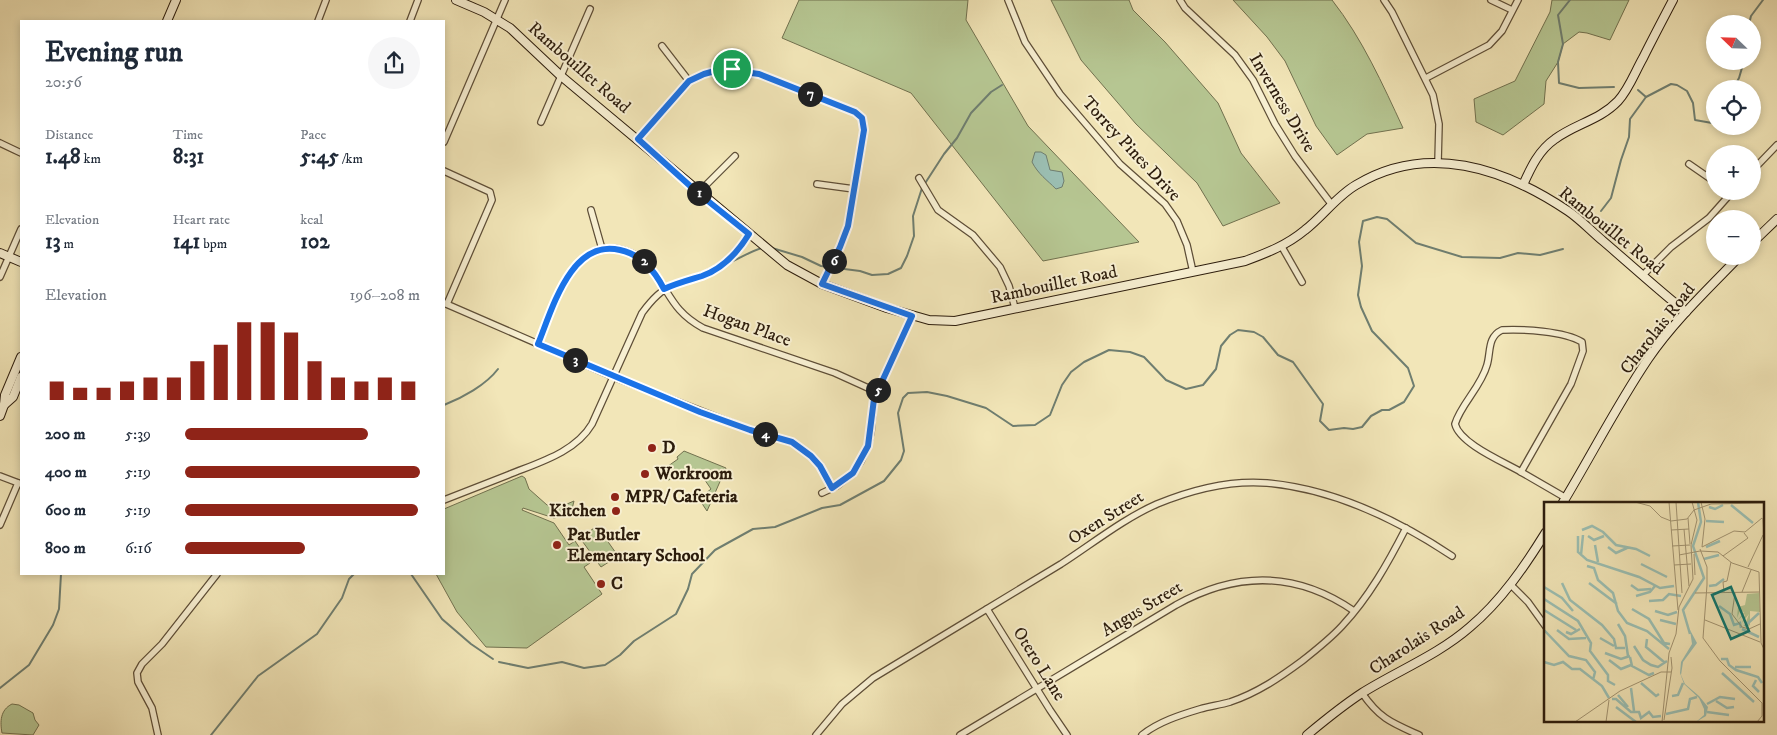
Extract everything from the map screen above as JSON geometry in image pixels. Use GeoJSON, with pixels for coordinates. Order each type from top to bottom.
{"type":"FeatureCollection","features":[{"type":"Feature","properties":{"kind":"street"},"geometry":{"type":"LineString","coordinates":[[167,20],[176,0]]}},
{"type":"Feature","properties":{"kind":"street"},"geometry":{"type":"LineString","coordinates":[[318,20],[326,0]]}},
{"type":"Feature","properties":{"kind":"street"},"geometry":{"type":"LineString","coordinates":[[410,20],[418,0]]}},
{"type":"Feature","properties":{"kind":"street","name":"Rambouillet Road"},"geometry":{"type":"LineString","coordinates":[[456,0],[510,28],[561,76],[638,139],[698,193],[787,265],[822,284],[912,316],[929,320],[955,321],[1245,261],[1282,247],[1306,230],[1355,185],[1394,168],[1438,162],[1477,167],[1523,185],[1569,212],[1686,312]]}},
{"type":"Feature","properties":{"kind":"street"},"geometry":{"type":"LineString","coordinates":[[445,140],[505,0]]}},
{"type":"Feature","properties":{"kind":"street","name":"Torrey Pines Drive"},"geometry":{"type":"LineString","coordinates":[[1008,0],[1025,42],[1060,94],[1120,164],[1165,204],[1177,221],[1187,245],[1193,272]]}},
{"type":"Feature","properties":{"kind":"street","name":"Inverness Drive"},"geometry":{"type":"LineString","coordinates":[[1180,0],[1235,55],[1253,80],[1275,124],[1295,156],[1332,205]]}},
{"type":"Feature","properties":{"kind":"street"},"geometry":{"type":"LineString","coordinates":[[1384,0],[1392,12],[1430,88],[1438,113],[1438,162]]}},
{"type":"Feature","properties":{"kind":"street"},"geometry":{"type":"LineString","coordinates":[[1491,0],[1512,10]]}},
{"type":"Feature","properties":{"kind":"street"},"geometry":{"type":"LineString","coordinates":[[1426,78],[1489,45],[1502,31],[1518,0]]}},
{"type":"Feature","properties":{"kind":"street"},"geometry":{"type":"LineString","coordinates":[[1523,185],[1533,165],[1547,146],[1557,138],[1604,112],[1619,99],[1630,82],[1673,0]]}},
{"type":"Feature","properties":{"kind":"street"},"geometry":{"type":"LineString","coordinates":[[541,122],[590,9]]}},
{"type":"Feature","properties":{"kind":"street"},"geometry":{"type":"LineString","coordinates":[[662,46],[689,81]]}},
{"type":"Feature","properties":{"kind":"street"},"geometry":{"type":"LineString","coordinates":[[638,139],[689,81],[722,69],[759,74],[855,112],[862,118],[864,130],[848,226],[822,284]]}},
{"type":"Feature","properties":{"kind":"street"},"geometry":{"type":"LineString","coordinates":[[0,143],[20,153]]}},
{"type":"Feature","properties":{"kind":"street"},"geometry":{"type":"LineString","coordinates":[[1761,162],[1777,145]]}},
{"type":"Feature","properties":{"kind":"street"},"geometry":{"type":"LineString","coordinates":[[698,193],[735,156]]}},
{"type":"Feature","properties":{"kind":"street"},"geometry":{"type":"LineString","coordinates":[[1689,164],[1706,176]]}},
{"type":"Feature","properties":{"kind":"street"},"geometry":{"type":"LineString","coordinates":[[445,171],[490,192],[492,200],[446,303],[614,377],[750,430],[792,442],[811,456],[820,466],[832,488]]}},
{"type":"Feature","properties":{"kind":"street"},"geometry":{"type":"LineString","coordinates":[[919,178],[938,210],[973,235],[1000,267],[1009,286],[1015,308]]}},
{"type":"Feature","properties":{"kind":"street"},"geometry":{"type":"LineString","coordinates":[[817,184],[854,189]]}},
{"type":"Feature","properties":{"kind":"street"},"geometry":{"type":"LineString","coordinates":[[1643,275],[1671,247],[1709,218],[1723,200]]}},
{"type":"Feature","properties":{"kind":"street"},"geometry":{"type":"LineString","coordinates":[[538,344],[562,286],[574,268],[590,254],[602,249],[591,210]]}},
{"type":"Feature","properties":{"kind":"street"},"geometry":{"type":"LineString","coordinates":[[1761,235],[1777,219]]}},
{"type":"Feature","properties":{"kind":"street"},"geometry":{"type":"LineString","coordinates":[[0,277],[20,231]]}},
{"type":"Feature","properties":{"kind":"street"},"geometry":{"type":"LineString","coordinates":[[445,500],[551,457],[577,442],[592,424],[642,313],[664,289],[712,272],[726,262],[743,244],[749,234]]}},
{"type":"Feature","properties":{"kind":"street"},"geometry":{"type":"LineString","coordinates":[[1282,247],[1302,282]]}},
{"type":"Feature","properties":{"kind":"street","name":"Hogan Place"},"geometry":{"type":"LineString","coordinates":[[602,249],[613,248],[632,253],[642,259],[660,280],[668,296],[682,314],[703,328],[835,373],[877,392]]}},
{"type":"Feature","properties":{"kind":"street"},"geometry":{"type":"LineString","coordinates":[[0,253],[20,262]]}},
{"type":"Feature","properties":{"kind":"street","name":"Charolais Road"},"geometry":{"type":"LineString","coordinates":[[1564,501],[1649,358],[1686,312],[1731,265]]}},
{"type":"Feature","properties":{"kind":"street"},"geometry":{"type":"LineString","coordinates":[[822,493],[853,473],[868,446],[873,405],[877,392],[912,316]]}},
{"type":"Feature","properties":{"kind":"street"},"geometry":{"type":"LineString","coordinates":[[1521,472],[1571,384],[1583,351],[1582,342],[1573,337],[1510,330],[1502,330],[1495,333],[1490,342],[1487,366],[1472,396],[1456,419],[1455,424],[1459,434],[1471,444],[1521,472],[1564,501]]}},
{"type":"Feature","properties":{"kind":"street"},"geometry":{"type":"LineString","coordinates":[[0,416],[5,395],[20,358]]}},
{"type":"Feature","properties":{"kind":"street"},"geometry":{"type":"LineString","coordinates":[[4,405],[13,397],[20,380]]}},
{"type":"Feature","properties":{"kind":"street"},"geometry":{"type":"LineString","coordinates":[[0,476],[19,484],[0,525]]}},
{"type":"Feature","properties":{"kind":"street","name":"Oxen Street"},"geometry":{"type":"LineString","coordinates":[[816,735],[842,704],[873,678],[1086,548],[1132,517],[1155,505],[1202,488],[1266,483],[1297,488],[1340,500],[1406,528],[1452,556]]}},
{"type":"Feature","properties":{"kind":"street"},"geometry":{"type":"LineString","coordinates":[[1145,734],[1171,719],[1229,702],[1262,689],[1328,640],[1354,611],[1381,574],[1406,528]]}},
{"type":"Feature","properties":{"kind":"street","name":"Charolais Road"},"geometry":{"type":"LineString","coordinates":[[1307,735],[1337,710],[1362,693],[1427,657],[1469,628],[1486,612],[1510,584],[1544,535]]}},
{"type":"Feature","properties":{"kind":"street"},"geometry":{"type":"LineString","coordinates":[[158,735],[152,708],[138,682],[137,672],[142,664],[162,644],[216,575]]}},
{"type":"Feature","properties":{"kind":"street","name":"Angus Street"},"geometry":{"type":"LineString","coordinates":[[960,735],[1176,605],[1197,593],[1218,586],[1240,581],[1260,580],[1297,585],[1329,596],[1354,611]]}},
{"type":"Feature","properties":{"kind":"street"},"geometry":{"type":"LineString","coordinates":[[1510,584],[1528,602],[1544,624]]}},
{"type":"Feature","properties":{"kind":"street","name":"Otero Lane"},"geometry":{"type":"LineString","coordinates":[[987,609],[1067,735]]}},
{"type":"Feature","properties":{"kind":"street"},"geometry":{"type":"LineString","coordinates":[[1362,693],[1370,705],[1389,722],[1419,735]]}},
{"type":"Feature","properties":{"kind":"green space"},"geometry":{"type":"Polygon","coordinates":[[[799,0],[968,0],[966,20],[1028,126],[1139,242],[1043,261],[911,93],[782,38],[799,0]]]}},
{"type":"Feature","properties":{"kind":"green space"},"geometry":{"type":"Polygon","coordinates":[[[1051,0],[1129,0],[1133,10],[1165,42],[1218,103],[1241,153],[1280,203],[1223,226],[1197,183],[1136,124],[1081,60],[1051,0]]]}},
{"type":"Feature","properties":{"kind":"green space"},"geometry":{"type":"Polygon","coordinates":[[[1233,0],[1332,0],[1362,46],[1403,128],[1367,134],[1337,155],[1316,126],[1285,61],[1267,37],[1233,0]]]}},
{"type":"Feature","properties":{"kind":"green space"},"geometry":{"type":"Polygon","coordinates":[[[1552,0],[1629,0],[1610,40],[1579,32],[1563,44],[1558,62],[1546,81],[1544,104],[1503,135],[1476,122],[1474,99],[1515,81],[1550,12],[1552,0]]]}},
{"type":"Feature","properties":{"kind":"green space"},"geometry":{"type":"Polygon","coordinates":[[[684,451],[726,468],[707,511],[699,499],[711,489],[698,470],[689,475],[684,469],[669,480],[660,478],[657,474],[678,459],[677,457],[684,451]]]}},
{"type":"Feature","properties":{"kind":"green space"},"geometry":{"type":"Polygon","coordinates":[[[522,476],[525,478],[529,489],[547,505],[560,507],[574,501],[572,509],[554,518],[523,508],[522,510],[554,523],[569,545],[575,541],[590,563],[584,567],[602,594],[527,648],[486,647],[457,612],[437,575],[445,575],[445,509],[522,476]]]}},
{"type":"Feature","properties":{"kind":"green space"},"geometry":{"type":"Polygon","coordinates":[[[597,526],[618,556],[601,567],[580,538],[597,526]]]}},
{"type":"Feature","properties":{"kind":"green space"},"geometry":{"type":"Polygon","coordinates":[[[12,704],[19,705],[33,713],[39,725],[33,735],[2,733],[3,713],[12,704]]]}},
{"type":"Feature","properties":{"kind":"water"},"geometry":{"type":"Polygon","coordinates":[[[1035,152],[1041,152],[1046,155],[1050,170],[1062,172],[1064,181],[1062,187],[1056,189],[1037,170],[1032,162],[1035,152]]]}},
{"type":"Feature","properties":{"kind":"waterway"},"geometry":{"type":"LineString","coordinates":[[1570,0],[1558,15],[1563,44],[1558,62],[1559,83],[1579,88],[1614,87]]}},
{"type":"Feature","properties":{"kind":"waterway"},"geometry":{"type":"LineString","coordinates":[[1752,15],[1763,0]]}},
{"type":"Feature","properties":{"kind":"waterway"},"geometry":{"type":"LineString","coordinates":[[1738,80],[1741,70]]}},
{"type":"Feature","properties":{"kind":"waterway"},"geometry":{"type":"LineString","coordinates":[[1601,211],[1611,198],[1629,137],[1630,119],[1646,97],[1671,84],[1677,85],[1687,91],[1693,103],[1695,120],[1706,122]]}},
{"type":"Feature","properties":{"kind":"waterway"},"geometry":{"type":"LineString","coordinates":[[772,248],[802,257],[821,266],[860,271],[872,275],[888,274],[901,268],[914,236],[913,216],[922,188],[957,138],[971,113],[991,92],[1002,85]]}},
{"type":"Feature","properties":{"kind":"waterway"},"geometry":{"type":"LineString","coordinates":[[1638,90],[1646,97]]}},
{"type":"Feature","properties":{"kind":"waterway"},"geometry":{"type":"LineString","coordinates":[[499,662],[528,668],[562,662],[584,668],[605,665],[620,655],[634,641],[676,614],[688,589],[692,574],[715,550],[753,529],[775,527],[822,508],[840,505],[884,481],[901,460],[904,451],[898,413],[903,398],[908,393],[927,392],[947,396],[986,408],[1013,426],[1035,425],[1050,415],[1062,385],[1071,372],[1084,362],[1109,350],[1130,352],[1144,357],[1166,380],[1186,389],[1203,385],[1216,369],[1221,346],[1230,335],[1238,330],[1254,332],[1263,337],[1278,355],[1293,362],[1323,404],[1320,421],[1329,430],[1353,429],[1362,427],[1371,416],[1382,410],[1389,410],[1404,402],[1414,386],[1408,368],[1372,331],[1361,307],[1358,295],[1362,266],[1359,242],[1363,221],[1377,217],[1387,219],[1416,243],[1462,257],[1500,258],[1518,253],[1540,255],[1563,249]]}},
{"type":"Feature","properties":{"kind":"waterway"},"geometry":{"type":"LineString","coordinates":[[726,264],[762,248]]}},
{"type":"Feature","properties":{"kind":"waterway"},"geometry":{"type":"LineString","coordinates":[[445,405],[473,390],[498,369]]}},
{"type":"Feature","properties":{"kind":"waterway"},"geometry":{"type":"LineString","coordinates":[[0,688],[29,665],[53,625],[59,609],[61,575]]}},
{"type":"Feature","properties":{"kind":"waterway"},"geometry":{"type":"LineString","coordinates":[[211,735],[258,676],[317,634],[342,598],[349,579],[353,575]]}},
{"type":"Feature","properties":{"kind":"waterway"},"geometry":{"type":"LineString","coordinates":[[412,575],[442,619],[471,644],[493,659]]}},
{"type":"Feature","properties":{"kind":"place","name":"D"},"geometry":{"type":"Point","coordinates":[652,448]}},
{"type":"Feature","properties":{"kind":"place","name":"Workroom"},"geometry":{"type":"Point","coordinates":[645,474]}},
{"type":"Feature","properties":{"kind":"place","name":"MPR/ Cafeteria"},"geometry":{"type":"Point","coordinates":[615,497]}},
{"type":"Feature","properties":{"kind":"place","name":"Kitchen"},"geometry":{"type":"Point","coordinates":[616,511]}},
{"type":"Feature","properties":{"kind":"place","name":"Pat Butler Elementary School"},"geometry":{"type":"Point","coordinates":[557,545]}},
{"type":"Feature","properties":{"kind":"place","name":"C"},"geometry":{"type":"Point","coordinates":[601,584]}},
{"type":"Feature","properties":{"kind":"route"},"geometry":{"type":"LineString","coordinates":[[732,69],[759,74],[855,112],[862,118],[864,130],[848,226],[822,284],[912,316],[874,399],[868,446],[853,473],[832,488],[820,466],[811,456],[792,442],[750,430],[700,412],[538,344],[562,286],[574,268],[590,254],[607,248],[632,253],[648,265],[660,280],[664,289],[712,272],[726,262],[743,244],[749,234],[698,193],[638,139],[689,81],[713,71],[732,69]]}}]}
